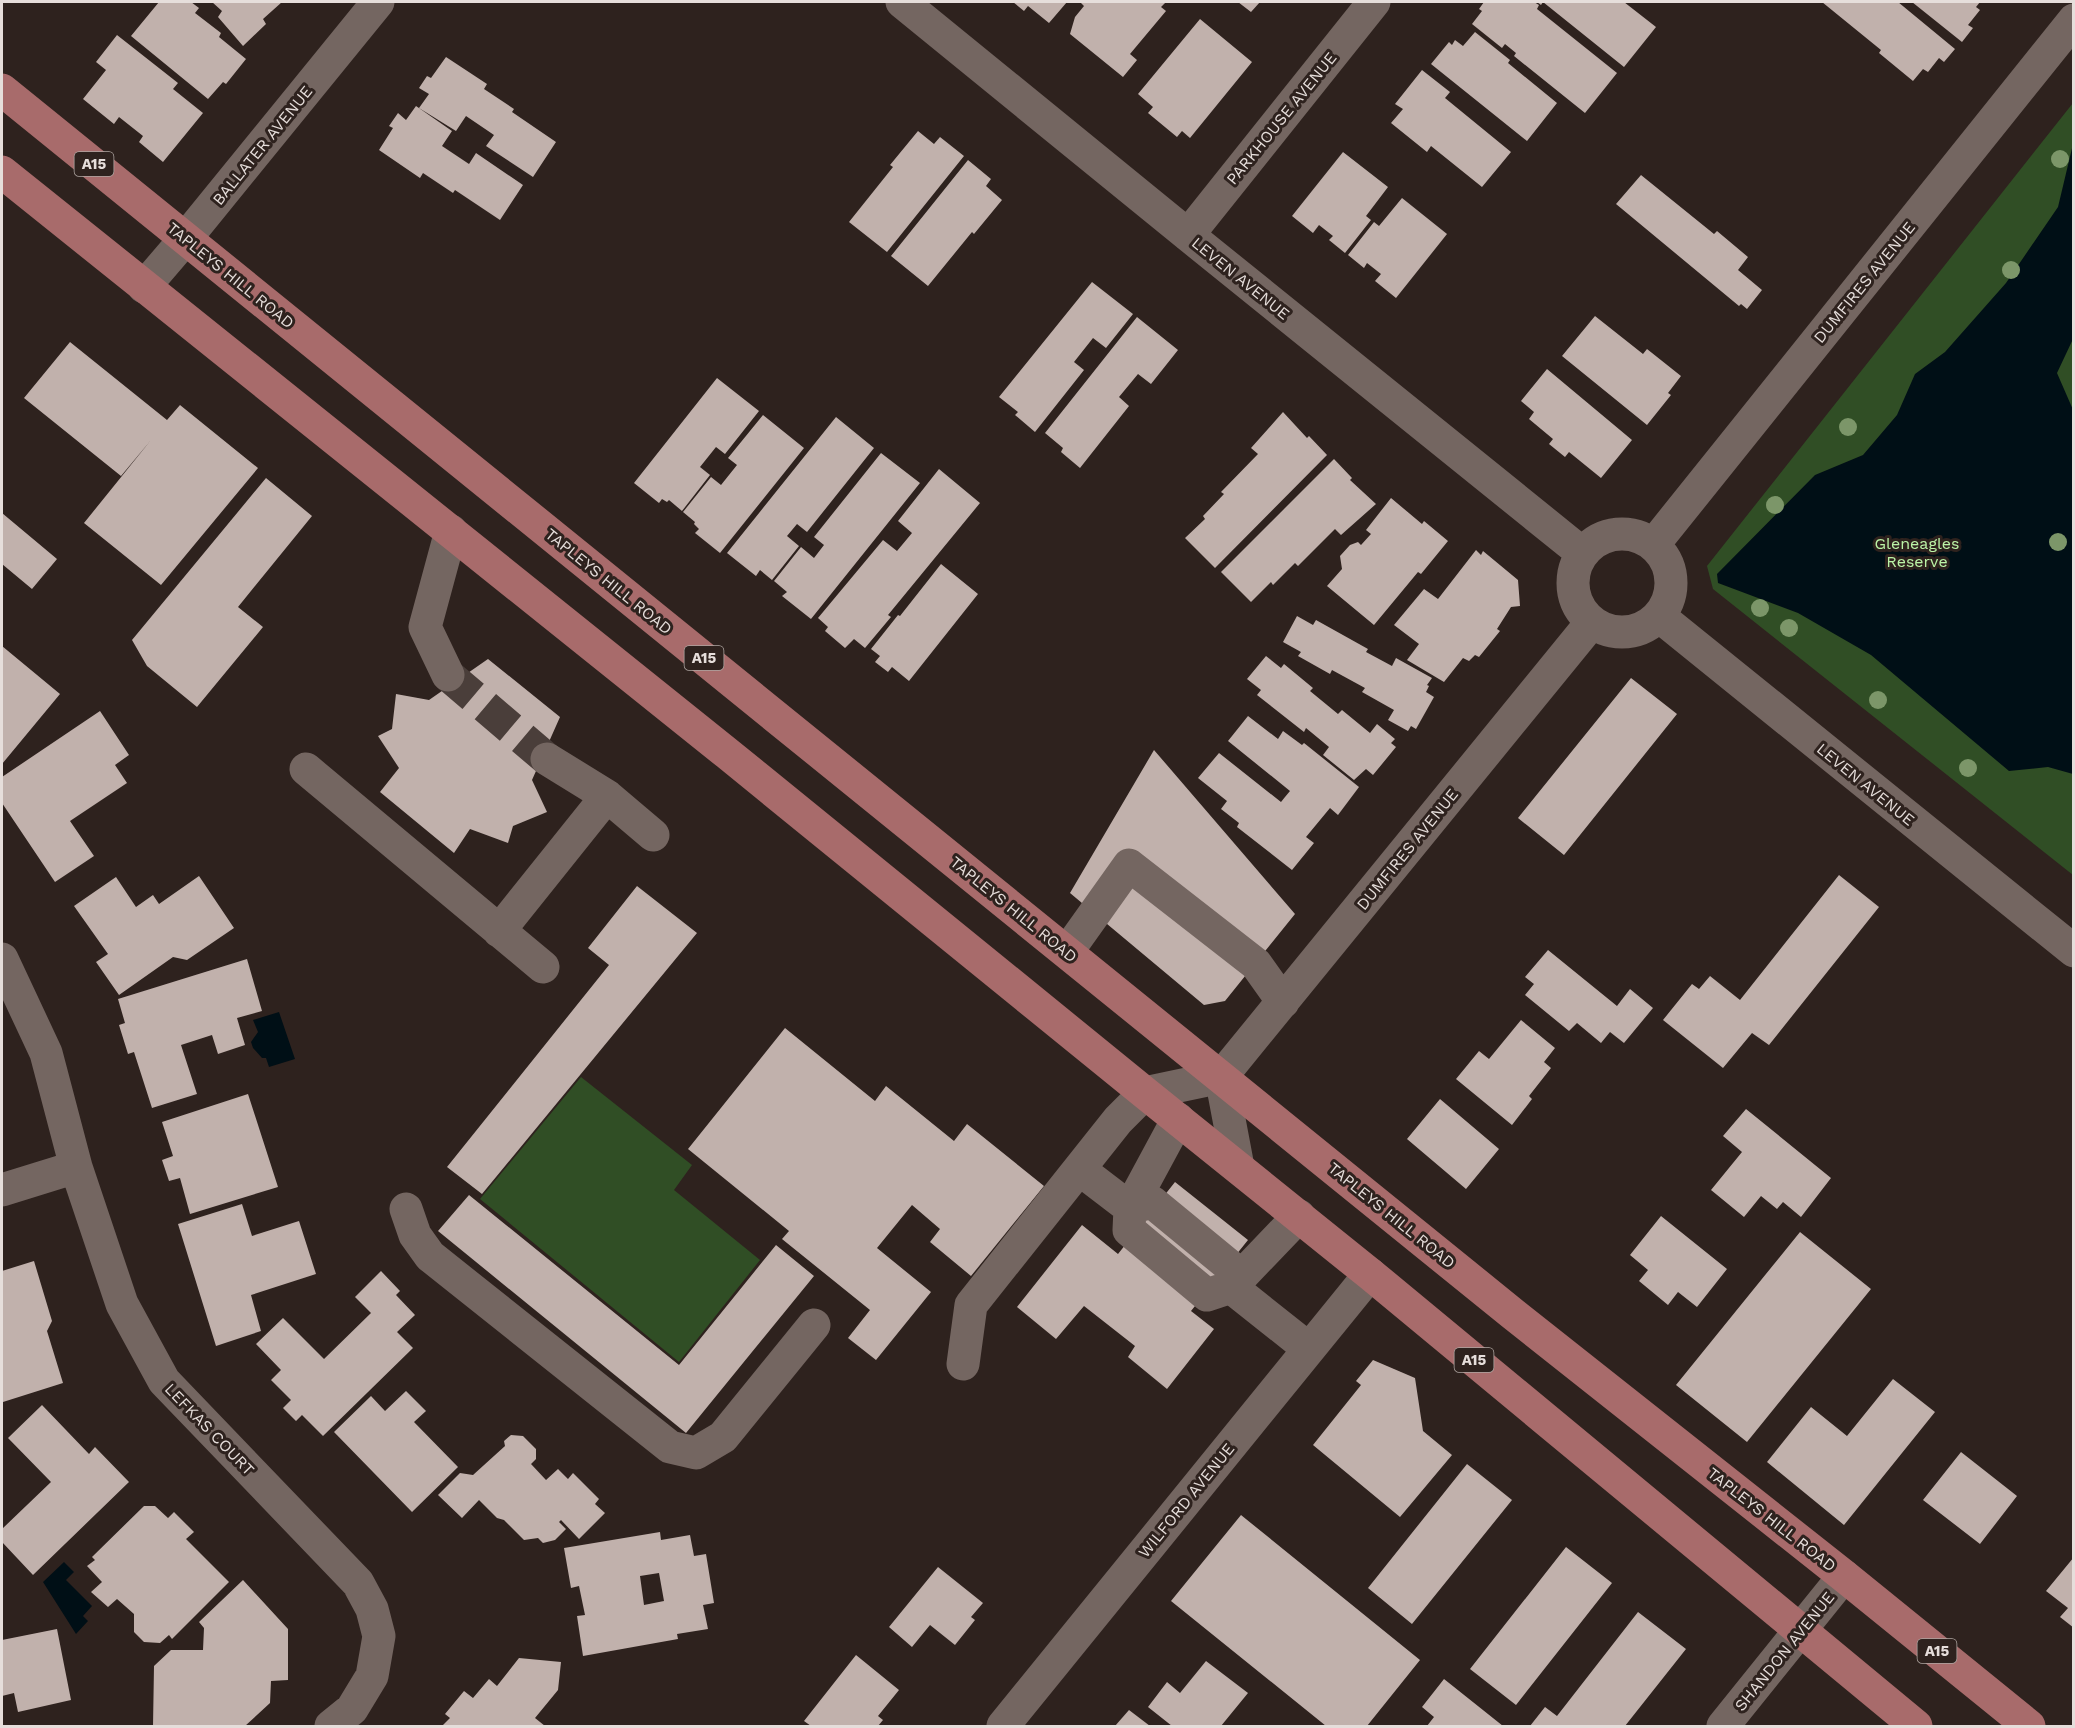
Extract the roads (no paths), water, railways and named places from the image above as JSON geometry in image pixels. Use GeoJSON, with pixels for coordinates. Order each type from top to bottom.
{"type":"FeatureCollection","features":[{"type":"Feature","properties":{"kind":"main road","name":"TAPLEYS HILL ROAD"},"geometry":{"type":"LineString","coordinates":[[2,90],[1513,1314],[2029,1726]]}},
{"type":"Feature","properties":{"kind":"main road","name":"A15"},"geometry":{"type":"LineString","coordinates":[[2,172],[451,531],[1299,1216],[1799,1632],[1916,1726]]}},
{"type":"Feature","properties":{"kind":"street","name":"BALLATER AVENUE"},"geometry":{"type":"LineString","coordinates":[[144,287],[378,2]]}},
{"type":"Feature","properties":{"kind":"street","name":"LEVEN AVENUE"},"geometry":{"type":"LineString","coordinates":[[902,2],[1582,553]]}},
{"type":"Feature","properties":{"kind":"street","name":"PARKHOUSE AVENUE"},"geometry":{"type":"LineString","coordinates":[[1188,235],[1374,2]]}},
{"type":"Feature","properties":{"kind":"street","name":"DUMFIRES AVENUE"},"geometry":{"type":"LineString","coordinates":[[1654,544],[2073,20]]}},
{"type":"Feature","properties":{"kind":"street"},"geometry":{"type":"LineString","coordinates":[[448,675],[425,627],[451,531]]}},
{"type":"Feature","properties":{"kind":"street"},"geometry":{"type":"LineString","coordinates":[[1625,533],[1640,536],[1654,544],[1665,556],[1671,571],[1672,587],[1668,603],[1659,616],[1647,626],[1626,632],[1604,629],[1592,622],[1581,611],[1575,597],[1573,582],[1576,566],[1582,553],[1594,542],[1609,535],[1625,533]]}},
{"type":"Feature","properties":{"kind":"street","name":"LEVEN AVENUE"},"geometry":{"type":"LineString","coordinates":[[1659,616],[2073,951]]}},
{"type":"Feature","properties":{"kind":"street","name":"DUMFIRES AVENUE"},"geometry":{"type":"LineString","coordinates":[[1221,1077],[1592,622]]}},
{"type":"Feature","properties":{"kind":"street"},"geometry":{"type":"LineString","coordinates":[[547,759],[608,796],[653,835]]}},
{"type":"Feature","properties":{"kind":"street"},"geometry":{"type":"LineString","coordinates":[[306,769],[543,967]]}},
{"type":"Feature","properties":{"kind":"street"},"geometry":{"type":"LineString","coordinates":[[499,931],[608,796]]}},
{"type":"Feature","properties":{"kind":"street"},"geometry":{"type":"LineString","coordinates":[[1067,952],[1129,865],[1256,964],[1283,1002]]}},
{"type":"Feature","properties":{"kind":"street","name":"LEFKAS COURT"},"geometry":{"type":"LineString","coordinates":[[2,959],[46,1053],[76,1167],[122,1304],[164,1381],[358,1583],[372,1609],[380,1636],[372,1676],[352,1709],[332,1726]]}},
{"type":"Feature","properties":{"kind":"street"},"geometry":{"type":"LineString","coordinates":[[963,1364],[971,1305],[1118,1120],[1145,1093],[1221,1077],[1238,1167]]}},
{"type":"Feature","properties":{"kind":"street"},"geometry":{"type":"LineString","coordinates":[[1178,1119],[1130,1208],[1129,1230],[1207,1295],[1231,1287],[1299,1216]]}},
{"type":"Feature","properties":{"kind":"street"},"geometry":{"type":"LineString","coordinates":[[2,1190],[76,1167]]}},
{"type":"Feature","properties":{"kind":"street"},"geometry":{"type":"LineString","coordinates":[[1079,1169],[1130,1208]]}},
{"type":"Feature","properties":{"kind":"street"},"geometry":{"type":"LineString","coordinates":[[406,1209],[415,1235],[430,1256],[670,1447],[696,1454],[723,1437],[814,1324]]}},
{"type":"Feature","properties":{"kind":"street","name":"WILFORD AVENUE"},"geometry":{"type":"LineString","coordinates":[[1003,1726],[1370,1274]]}},
{"type":"Feature","properties":{"kind":"street"},"geometry":{"type":"LineString","coordinates":[[1231,1287],[1310,1349]]}},
{"type":"Feature","properties":{"kind":"street","name":"SHANDON AVENUE"},"geometry":{"type":"LineString","coordinates":[[1723,1726],[1844,1576]]}},
{"type":"Feature","properties":{"kind":"tunnel"},"geometry":{"type":"LineString","coordinates":[[448,675],[547,759]]}},
{"type":"Feature","properties":{"kind":"park label","name":"Gleneagles Reserve"},"geometry":{"type":"Point","coordinates":[1917,552]}}]}
